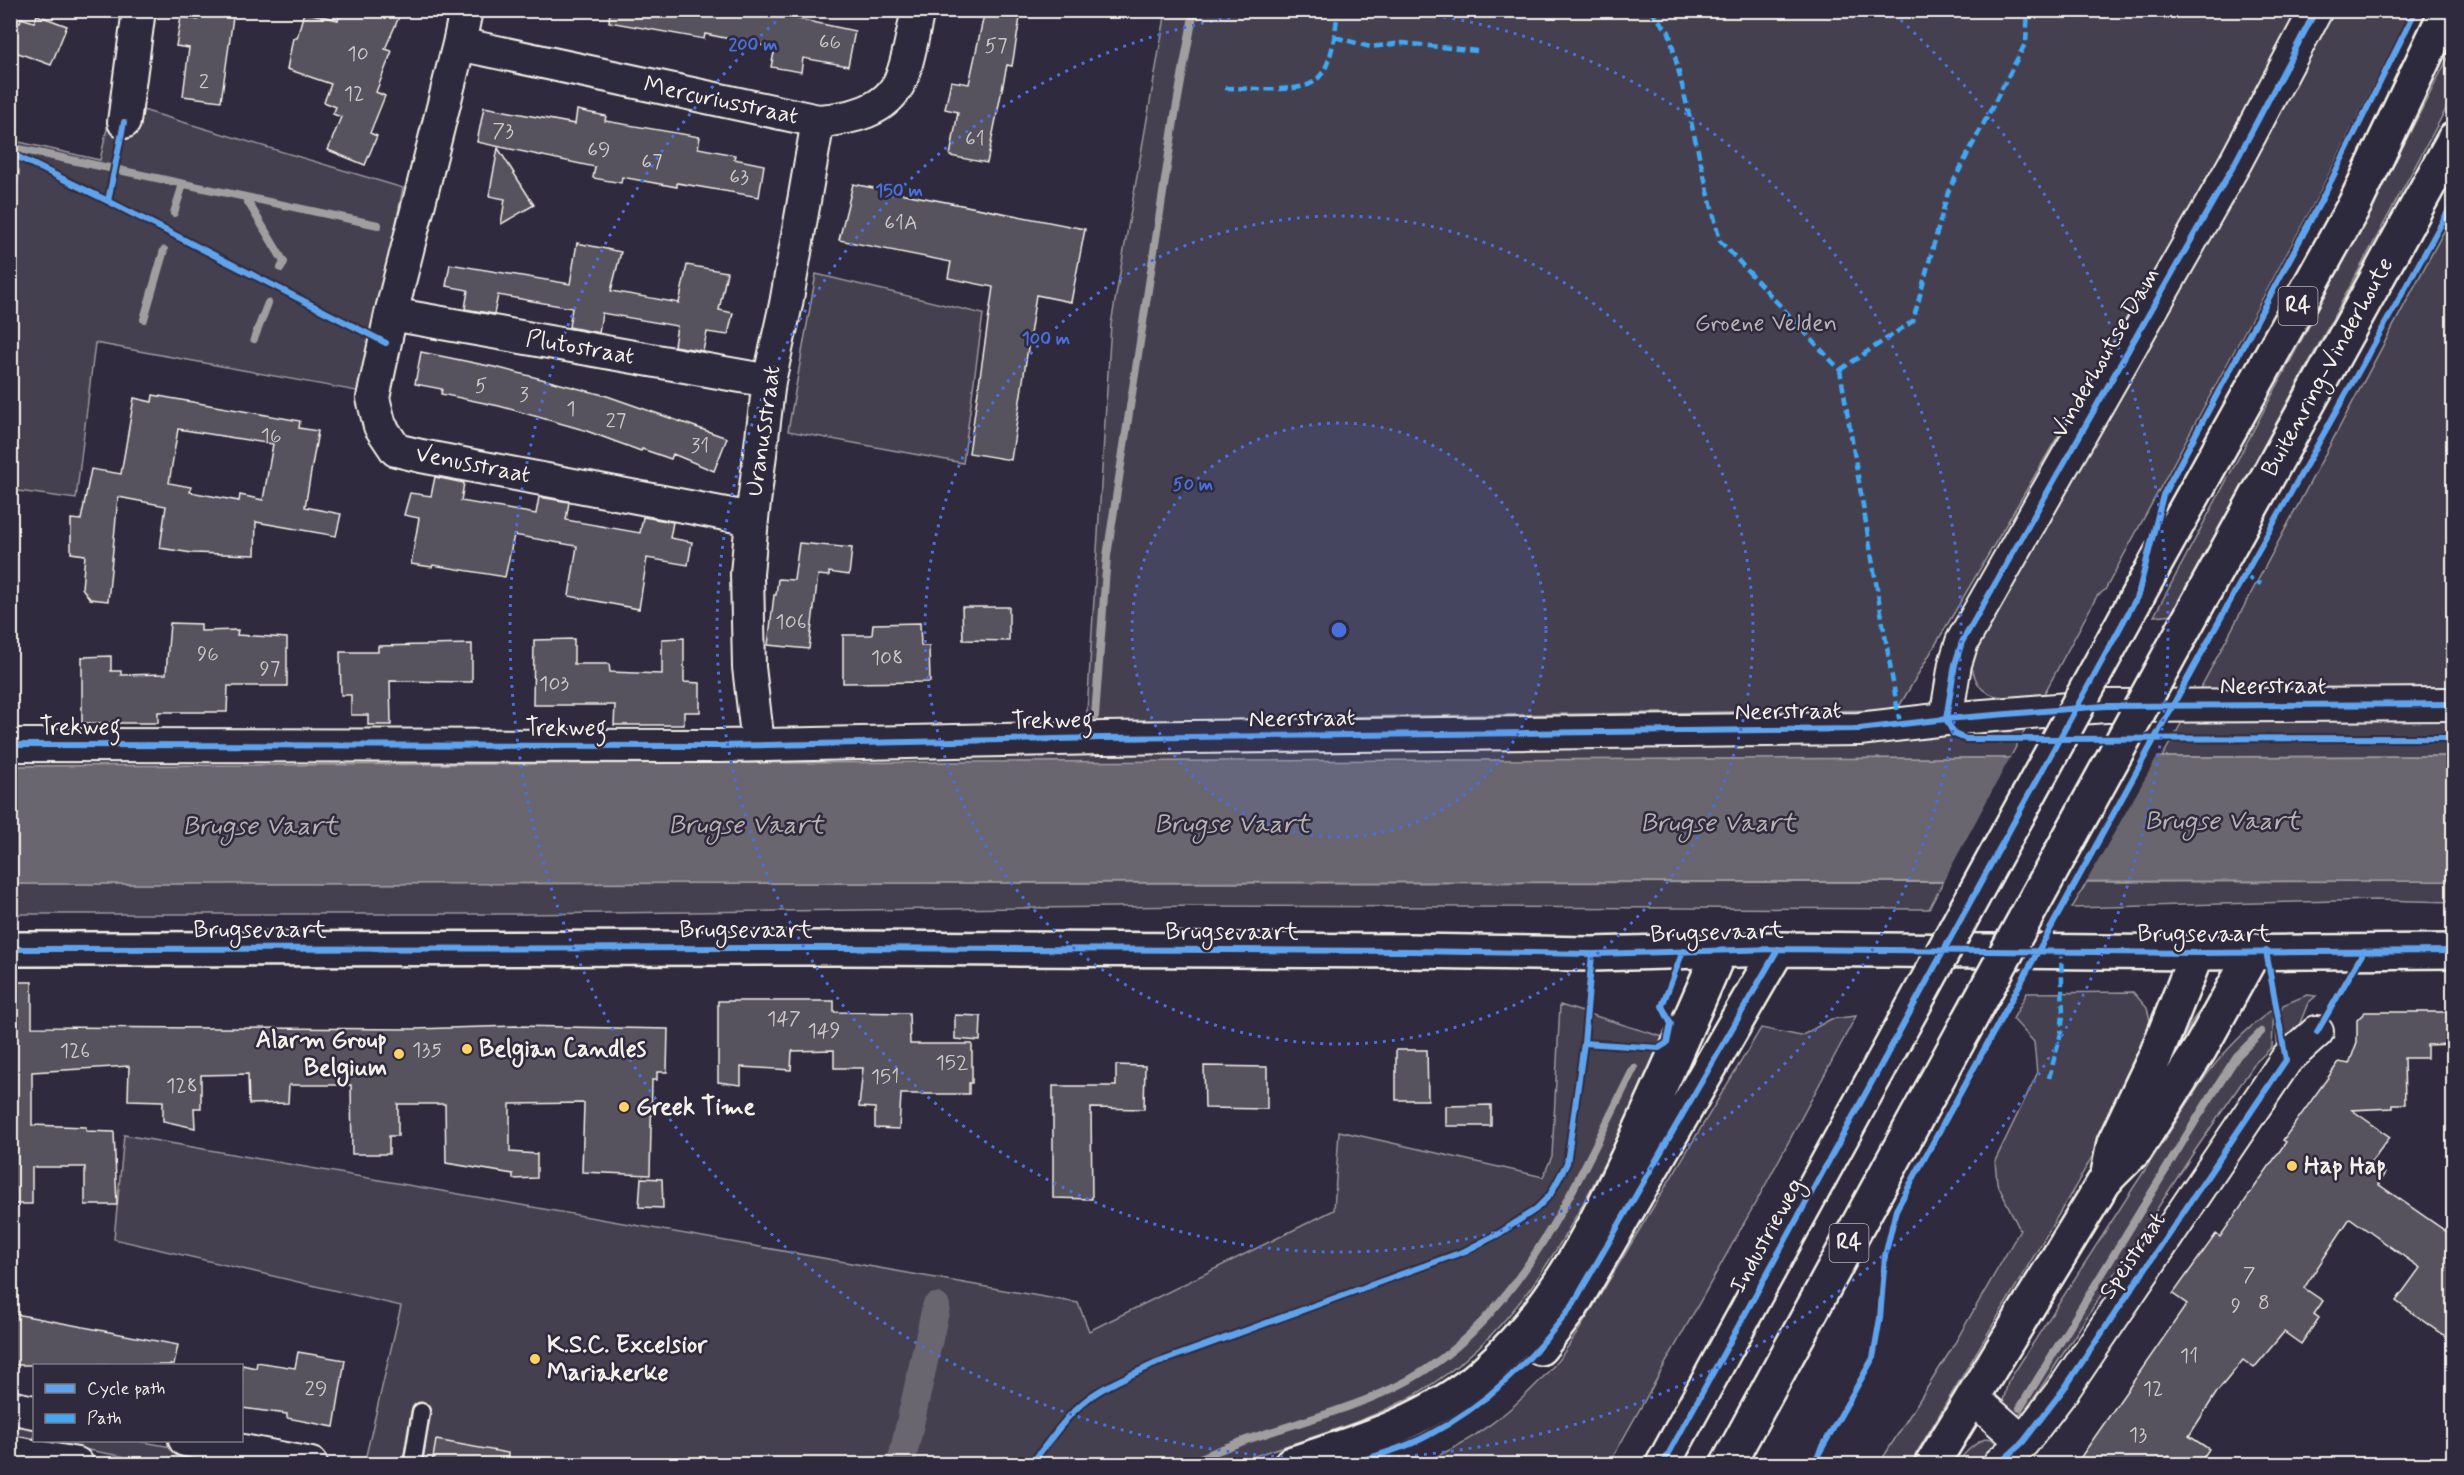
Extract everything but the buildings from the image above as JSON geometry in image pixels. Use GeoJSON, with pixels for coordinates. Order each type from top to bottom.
{"type":"FeatureCollection","features":[{"type":"Feature","properties":{"kind":"main road","name":"Industrieweg"},"geometry":{"type":"LineString","coordinates":[[1663,1464],[2138,595],[2355,204],[2447,10]]}},
{"type":"Feature","properties":{"kind":"main road","name":"Buitenring-Vinderhoute"},"geometry":{"type":"LineString","coordinates":[[1728,1464],[2454,139]]}},
{"type":"Feature","properties":{"kind":"main road","name":"Brugsevaart"},"geometry":{"type":"LineString","coordinates":[[10,949],[840,948],[1592,954],[1778,949],[2197,953],[2454,951]]}},
{"type":"Feature","properties":{"kind":"main road"},"geometry":{"type":"LineString","coordinates":[[1350,1464],[1425,1437],[1462,1416],[1497,1391],[1542,1346],[1572,1306],[1622,1216],[1682,1119],[1778,949]]}},
{"type":"Feature","properties":{"kind":"main road"},"geometry":{"type":"LineString","coordinates":[[1291,1464],[1373,1437],[1428,1412],[1481,1375],[1522,1335],[1570,1266],[1605,1206],[1678,1049],[1720,950]]}},
{"type":"Feature","properties":{"kind":"main road"},"geometry":{"type":"LineString","coordinates":[[1932,1464],[2106,1179],[2136,1149],[2200,1048],[2254,951]]}},
{"type":"Feature","properties":{"kind":"main road"},"geometry":{"type":"LineString","coordinates":[[2106,1179],[2114,1143],[2156,1056],[2197,953]]}},
{"type":"Feature","properties":{"kind":"street"},"geometry":{"type":"LineString","coordinates":[[123,122],[139,10]]}},
{"type":"Feature","properties":{"kind":"street","name":"Venusstraat"},"geometry":{"type":"LineString","coordinates":[[466,10],[391,314],[373,398],[380,426],[396,450],[752,519]]}},
{"type":"Feature","properties":{"kind":"street","name":"Mercuriusstraat"},"geometry":{"type":"LineString","coordinates":[[459,44],[818,121],[843,120],[880,106],[901,80],[918,10]]}},
{"type":"Feature","properties":{"kind":"street","name":"Vinderhoutse Dam"},"geometry":{"type":"LineString","coordinates":[[1946,719],[1955,664],[1962,642],[2235,163],[2316,10]]}},
{"type":"Feature","properties":{"kind":"street","name":"Uranusstraat"},"geometry":{"type":"LineString","coordinates":[[758,744],[749,667],[747,574],[752,519],[769,381],[786,304],[818,121]]}},
{"type":"Feature","properties":{"kind":"street","name":"Plutostraat"},"geometry":{"type":"LineString","coordinates":[[391,314],[769,381]]}},
{"type":"Feature","properties":{"kind":"street","name":"Neerstraat"},"geometry":{"type":"LineString","coordinates":[[1122,738],[1859,729],[1946,719],[2105,706],[2454,704]]}},
{"type":"Feature","properties":{"kind":"street","name":"Trekweg"},"geometry":{"type":"LineString","coordinates":[[10,745],[718,746],[1122,738]]}},
{"type":"Feature","properties":{"kind":"street","name":"Speistraat"},"geometry":{"type":"LineString","coordinates":[[2000,1464],[2023,1442],[2067,1386],[2286,1060],[2317,1032]]}},
{"type":"Feature","properties":{"kind":"street"},"geometry":{"type":"LineString","coordinates":[[1973,1398],[2023,1442]]}},
{"type":"Feature","properties":{"kind":"street"},"geometry":{"type":"LineString","coordinates":[[10,1407],[33,1412]]}},
{"type":"Feature","properties":{"kind":"street"},"geometry":{"type":"LineString","coordinates":[[196,1442],[311,1464]]}},
{"type":"Feature","properties":{"kind":"street"},"geometry":{"type":"LineString","coordinates":[[10,1452],[77,1464]]}},
{"type":"Feature","properties":{"kind":"lane"},"geometry":{"type":"LineString","coordinates":[[410,1464],[413,1460],[421,1412]]}},
{"type":"Feature","properties":{"kind":"green space","name":"Groene Velden"},"geometry":{"type":"Polygon","coordinates":[[[1166,11],[2301,11],[2161,261],[1897,710],[1337,717],[1086,728],[1111,324],[1166,11]]]}},
{"type":"Feature","properties":{"kind":"green space"},"geometry":{"type":"Polygon","coordinates":[[[2328,11],[2411,11],[2318,196],[2105,590],[2097,596],[2044,694],[2009,697],[1992,695],[1984,691],[1977,682],[1969,657],[2328,11]]]}},
{"type":"Feature","properties":{"kind":"green space"},"geometry":{"type":"Polygon","coordinates":[[[2453,48],[2453,96],[2173,614],[2154,616],[2364,223],[2453,48]]]}},
{"type":"Feature","properties":{"kind":"green space"},"geometry":{"type":"Polygon","coordinates":[[[126,105],[403,188],[362,392],[95,343],[76,499],[11,490],[10,140],[100,160],[111,111],[126,105]]]}},
{"type":"Feature","properties":{"kind":"green space"},"geometry":{"type":"Polygon","coordinates":[[[2453,214],[2453,689],[2200,689],[2453,214]]]}},
{"type":"Feature","properties":{"kind":"green space"},"geometry":{"type":"Polygon","coordinates":[[[816,274],[983,314],[963,463],[788,431],[816,274]]]}},
{"type":"Feature","properties":{"kind":"green space"},"geometry":{"type":"Polygon","coordinates":[[[2185,717],[2453,717],[2453,756],[2162,757],[2185,717]]]}},
{"type":"Feature","properties":{"kind":"green space"},"geometry":{"type":"Polygon","coordinates":[[[2029,722],[2010,758],[11,767],[10,756],[2029,722]]]}},
{"type":"Feature","properties":{"kind":"green space"},"geometry":{"type":"Polygon","coordinates":[[[2453,881],[2453,902],[2375,900],[2072,908],[2087,882],[2453,881]]]}},
{"type":"Feature","properties":{"kind":"green space"},"geometry":{"type":"Polygon","coordinates":[[[1943,882],[1929,909],[1200,906],[523,914],[11,914],[10,884],[1943,882]]]}},
{"type":"Feature","properties":{"kind":"green space"},"geometry":{"type":"Polygon","coordinates":[[[2133,992],[2147,1008],[2150,1020],[2149,1033],[2123,1101],[2075,1187],[1910,1464],[1879,1464],[1949,1353],[2020,1230],[1997,1183],[1995,1161],[2037,1074],[2034,1042],[2013,1019],[2027,993],[2133,992]]]}},
{"type":"Feature","properties":{"kind":"green space"},"geometry":{"type":"Polygon","coordinates":[[[2307,995],[2316,996],[2308,1003],[2298,1028],[2280,1044],[2277,1043],[2276,1028],[2283,1005],[2307,995]]]}},
{"type":"Feature","properties":{"kind":"green space"},"geometry":{"type":"Polygon","coordinates":[[[1560,1005],[1666,1038],[1590,1191],[1530,1289],[1480,1346],[1451,1371],[1418,1393],[1351,1424],[1232,1464],[364,1464],[401,1306],[114,1239],[124,1135],[1078,1303],[1089,1331],[1334,1210],[1339,1131],[1543,1177],[1552,1156],[1560,1005]]]}},
{"type":"Feature","properties":{"kind":"green space"},"geometry":{"type":"Polygon","coordinates":[[[2202,1008],[2203,1016],[2175,1071],[2166,1071],[2192,1021],[2202,1008]]]}},
{"type":"Feature","properties":{"kind":"green space"},"geometry":{"type":"Polygon","coordinates":[[[2274,1008],[2272,1047],[2256,1062],[2192,1155],[2031,1403],[2024,1412],[2016,1416],[2005,1408],[2003,1401],[2008,1382],[2201,1083],[2234,1042],[2274,1008]]]}},
{"type":"Feature","properties":{"kind":"green space"},"geometry":{"type":"Polygon","coordinates":[[[1856,1016],[1766,1184],[1609,1464],[1418,1464],[1457,1446],[1493,1423],[1526,1395],[1559,1359],[1584,1322],[1761,1028],[1801,1036],[1831,1019],[1856,1016]]]}},
{"type":"Feature","properties":{"kind":"green space"},"geometry":{"type":"Polygon","coordinates":[[[10,1417],[33,1421],[33,1440],[11,1436],[10,1417]]]}},
{"type":"Feature","properties":{"kind":"green space"},"geometry":{"type":"Polygon","coordinates":[[[1987,1438],[1992,1439],[1998,1445],[1987,1464],[1957,1464],[1970,1449],[1987,1438]]]}},
{"type":"Feature","properties":{"kind":"green space"},"geometry":{"type":"Polygon","coordinates":[[[44,1442],[144,1442],[266,1464],[165,1464],[44,1442]]]}},
{"type":"Feature","properties":{"kind":"water","name":"Brugse Vaart"},"geometry":{"type":"Polygon","coordinates":[[[2453,756],[2454,881],[11,884],[10,766],[2453,756]]]}},
{"type":"Feature","properties":{"kind":"pier"},"geometry":{"type":"Polygon","coordinates":[[[2012,754],[2159,754],[2085,884],[1942,884],[2012,754]]]}},
{"type":"Feature","properties":{"kind":"waterway"},"geometry":{"type":"LineString","coordinates":[[1095,716],[1107,556],[1175,115],[1194,10]]}},
{"type":"Feature","properties":{"kind":"waterway"},"geometry":{"type":"LineString","coordinates":[[10,147],[378,225]]}},
{"type":"Feature","properties":{"kind":"waterway"},"geometry":{"type":"LineString","coordinates":[[10,205],[16,172]]}},
{"type":"Feature","properties":{"kind":"waterway"},"geometry":{"type":"LineString","coordinates":[[174,213],[183,184]]}},
{"type":"Feature","properties":{"kind":"waterway"},"geometry":{"type":"LineString","coordinates":[[245,197],[284,262],[281,268]]}},
{"type":"Feature","properties":{"kind":"waterway"},"geometry":{"type":"LineString","coordinates":[[144,319],[164,250]]}},
{"type":"Feature","properties":{"kind":"waterway"},"geometry":{"type":"LineString","coordinates":[[254,339],[268,303]]}},
{"type":"Feature","properties":{"kind":"waterway"},"geometry":{"type":"LineString","coordinates":[[2020,1408],[2201,1112],[2237,1056],[2261,1032]]}},
{"type":"Feature","properties":{"kind":"waterway"},"geometry":{"type":"LineString","coordinates":[[1188,1464],[1242,1441],[1327,1414],[1382,1393],[1409,1380],[1449,1353],[1484,1320],[1515,1283],[1543,1242],[1634,1068]]}},
{"type":"Feature","properties":{"kind":"waterway"},"geometry":{"type":"LineString","coordinates":[[901,1464],[936,1307]]}},
{"type":"Feature","properties":{"kind":"marked path"},"geometry":{"type":"LineString","coordinates":[[1225,88],[1282,89],[1312,83],[1319,77],[1329,60],[1338,10]]}},
{"type":"Feature","properties":{"kind":"marked path"},"geometry":{"type":"LineString","coordinates":[[1650,10],[1669,32],[1720,241],[1840,370],[1900,724]]}},
{"type":"Feature","properties":{"kind":"marked path"},"geometry":{"type":"LineString","coordinates":[[1840,370],[1913,321],[1948,192],[2026,42],[2028,10]]}},
{"type":"Feature","properties":{"kind":"marked path"},"geometry":{"type":"LineString","coordinates":[[1335,37],[1370,47],[1403,43],[1477,51]]}},
{"type":"Feature","properties":{"kind":"marked path"},"geometry":{"type":"LineString","coordinates":[[2245,576],[2261,584]]}},
{"type":"Feature","properties":{"kind":"marked path"},"geometry":{"type":"LineString","coordinates":[[2049,1078],[2061,1033],[2063,1015],[2061,951]]}},
{"type":"Feature","properties":{"kind":"cycle path"},"geometry":{"type":"LineString","coordinates":[[1946,719],[1955,664],[1962,642],[2235,163],[2316,10]]}},
{"type":"Feature","properties":{"kind":"cycle path"},"geometry":{"type":"LineString","coordinates":[[1663,1464],[2138,595],[2163,495],[2323,197],[2416,10]]}},
{"type":"Feature","properties":{"kind":"cycle path"},"geometry":{"type":"LineString","coordinates":[[124,122],[108,201],[386,343]]}},
{"type":"Feature","properties":{"kind":"cycle path"},"geometry":{"type":"LineString","coordinates":[[10,153],[108,201]]}},
{"type":"Feature","properties":{"kind":"cycle path"},"geometry":{"type":"LineString","coordinates":[[1813,1464],[1873,1358],[1880,1318],[1885,1256],[1896,1210],[2234,594],[2454,201]]}},
{"type":"Feature","properties":{"kind":"cycle path"},"geometry":{"type":"LineString","coordinates":[[10,745],[718,746],[1103,738],[1859,729],[1946,719],[2105,706],[2454,704]]}},
{"type":"Feature","properties":{"kind":"cycle path"},"geometry":{"type":"LineString","coordinates":[[1946,719],[1954,734],[1966,739],[2454,738]]}},
{"type":"Feature","properties":{"kind":"cycle path"},"geometry":{"type":"LineString","coordinates":[[10,949],[840,948],[1592,954],[1778,949],[2197,953],[2454,951]]}},
{"type":"Feature","properties":{"kind":"cycle path"},"geometry":{"type":"LineString","coordinates":[[1350,1464],[1418,1441],[1449,1424],[1507,1380],[1557,1326],[1572,1306],[1778,949]]}},
{"type":"Feature","properties":{"kind":"cycle path"},"geometry":{"type":"LineString","coordinates":[[1584,1043],[1659,1048],[1667,1043],[1671,1024],[1662,1006],[1683,951]]}},
{"type":"Feature","properties":{"kind":"cycle path"},"geometry":{"type":"LineString","coordinates":[[1999,1464],[2023,1442],[2066,1386],[2286,1060],[2266,951]]}},
{"type":"Feature","properties":{"kind":"cycle path"},"geometry":{"type":"LineString","coordinates":[[2317,1032],[2364,951]]}},
{"type":"Feature","properties":{"kind":"cycle path"},"geometry":{"type":"LineString","coordinates":[[1031,1464],[1077,1408],[1111,1384],[1159,1362],[1465,1251],[1500,1233],[1536,1209],[1550,1195],[1567,1163],[1584,1043],[1592,954]]}},
{"type":"Feature","properties":{"kind":"place","name":"Belgian Candles"},"geometry":{"type":"Point","coordinates":[467,1049]}},
{"type":"Feature","properties":{"kind":"place","name":"Alarm Group Belgium"},"geometry":{"type":"Point","coordinates":[399,1054]}},
{"type":"Feature","properties":{"kind":"place","name":"Greek Time"},"geometry":{"type":"Point","coordinates":[624,1107]}},
{"type":"Feature","properties":{"kind":"place","name":"Hap Hap"},"geometry":{"type":"Point","coordinates":[2292,1166]}},
{"type":"Feature","properties":{"kind":"place","name":"K.S.C. Excelsior Mariakerke"},"geometry":{"type":"Point","coordinates":[535,1359]}}]}
